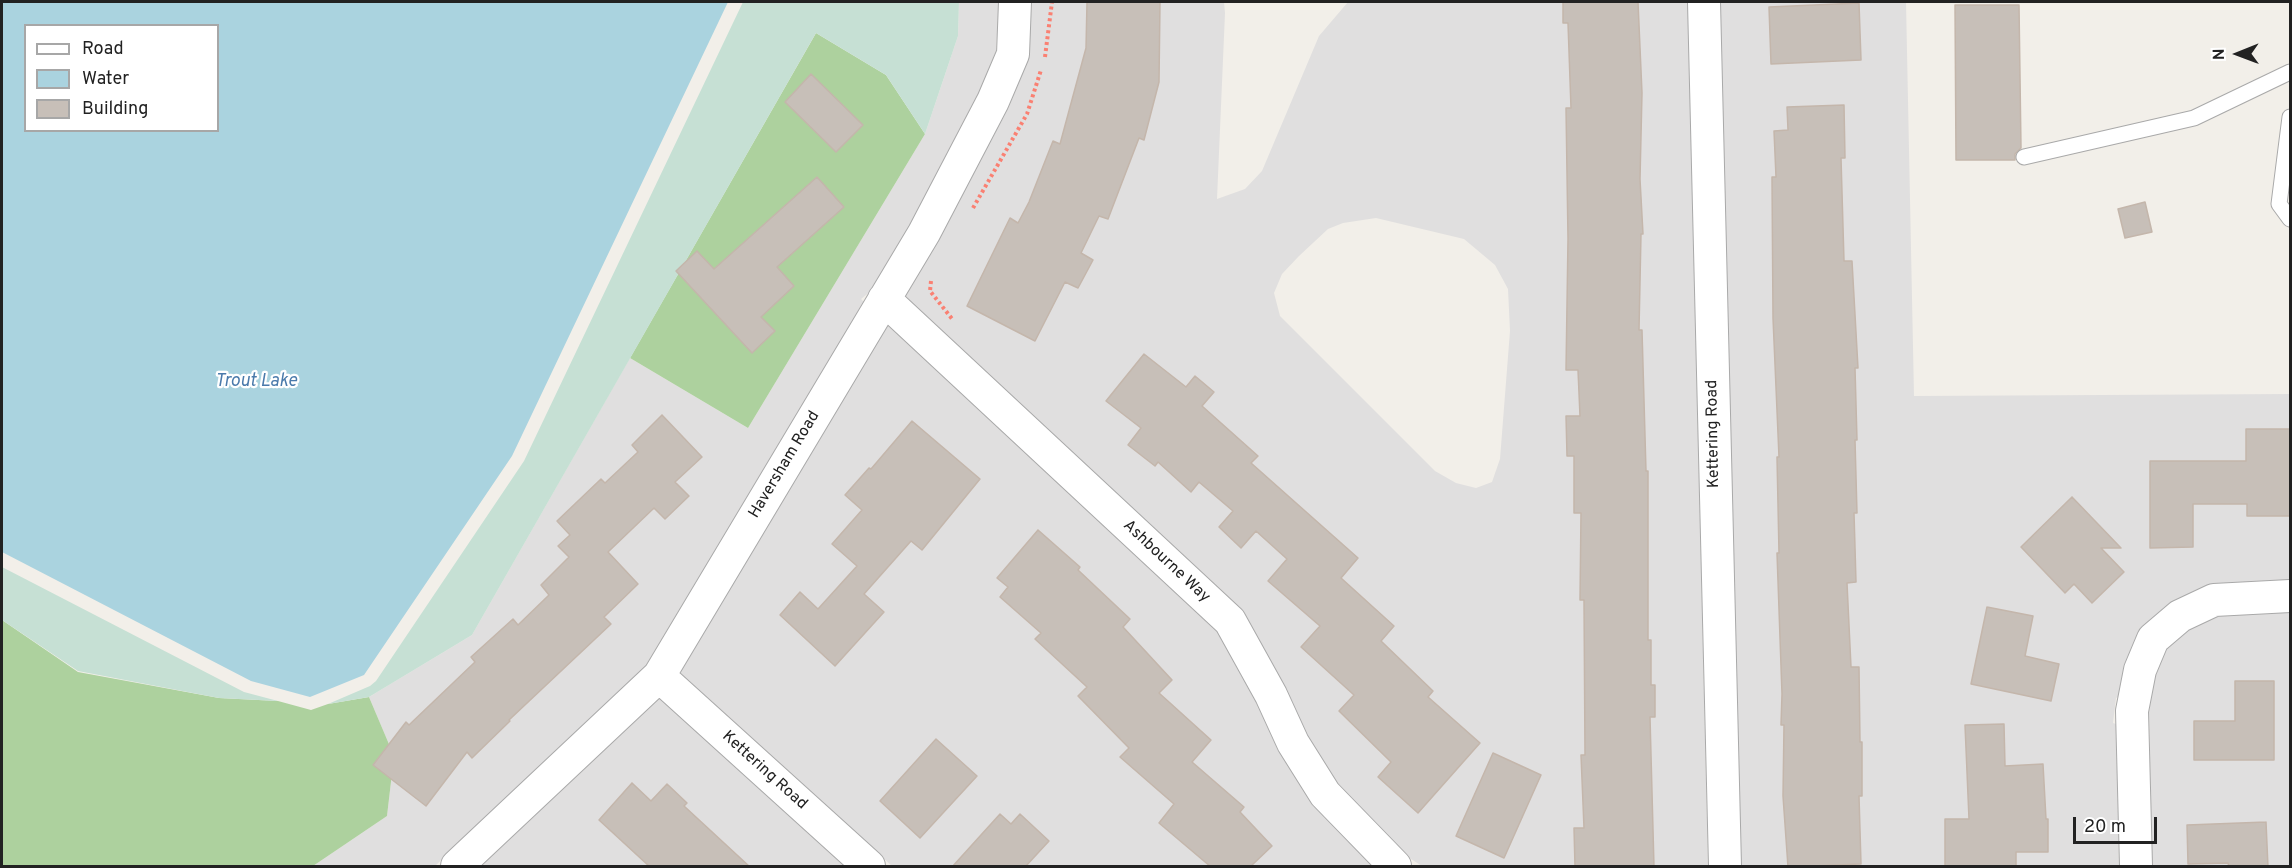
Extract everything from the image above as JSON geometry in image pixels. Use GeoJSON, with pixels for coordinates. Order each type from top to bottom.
{"type":"FeatureCollection","features":[{"type":"Feature","properties":{"kind":"street","name":"Haversham Road"},"geometry":{"type":"LineString","coordinates":[[457,867],[659,676],[924,233],[993,101],[1013,54],[1016,2]]}},
{"type":"Feature","properties":{"kind":"street","name":"Kettering Road"},"geometry":{"type":"LineString","coordinates":[[1704,2],[1725,867]]}},
{"type":"Feature","properties":{"kind":"street","name":"Ashbourne Way"},"geometry":{"type":"LineString","coordinates":[[884,299],[1230,621],[1271,695],[1293,743],[1325,794],[1395,867]]}},
{"type":"Feature","properties":{"kind":"street"},"geometry":{"type":"LineString","coordinates":[[2136,867],[2132,711],[2139,670],[2153,639],[2180,616],[2214,600],[2290,597]]}},
{"type":"Feature","properties":{"kind":"street","name":"Kettering Road"},"geometry":{"type":"LineString","coordinates":[[659,676],[869,867]]}},
{"type":"Feature","properties":{"kind":"lane"},"geometry":{"type":"LineString","coordinates":[[2024,157],[2194,118],[2290,72]]}},
{"type":"Feature","properties":{"kind":"lane"},"geometry":{"type":"LineString","coordinates":[[2290,117],[2279,204],[2290,219]]}},
{"type":"Feature","properties":{"kind":"path"},"geometry":{"type":"LineString","coordinates":[[973,209],[1027,114],[1045,60],[1052,2]]}},
{"type":"Feature","properties":{"kind":"path"},"geometry":{"type":"LineString","coordinates":[[932,273],[930,291],[961,327]]}},
{"type":"Feature","properties":{"kind":"shaded area"},"geometry":{"type":"Polygon","coordinates":[[[959,2],[999,2],[996,51],[978,96],[909,227],[871,291],[861,299],[864,302],[645,667],[435,866],[313,866],[387,816],[394,756],[369,697],[472,635],[630,358],[748,428],[925,134],[958,36],[959,2]]]}},
{"type":"Feature","properties":{"kind":"shaded area"},"geometry":{"type":"Polygon","coordinates":[[[1032,2],[1224,2],[1217,199],[1245,189],[1262,171],[1319,36],[1348,2],[1688,2],[1708,866],[1422,866],[1400,852],[1339,786],[1307,737],[1286,689],[1242,611],[904,297],[1009,107],[1028,59],[1032,2]],[[1376,218],[1343,223],[1328,229],[1299,256],[1282,274],[1274,293],[1280,316],[1435,471],[1456,483],[1476,488],[1492,482],[1500,459],[1510,331],[1508,289],[1495,265],[1464,239],[1376,218]]]}},
{"type":"Feature","properties":{"kind":"shaded area"},"geometry":{"type":"Polygon","coordinates":[[[1720,2],[1906,2],[1914,396],[2290,394],[2290,582],[2142,629],[2124,665],[2113,723],[2116,724],[2119,866],[1741,866],[1720,2]]]}},
{"type":"Feature","properties":{"kind":"shaded area"},"geometry":{"type":"Polygon","coordinates":[[[888,324],[1216,629],[1256,701],[1278,750],[1311,801],[1372,866],[892,866],[679,673],[888,324]]]}},
{"type":"Feature","properties":{"kind":"shaded area"},"geometry":{"type":"Polygon","coordinates":[[[2290,611],[2290,866],[2152,866],[2149,712],[2155,674],[2167,647],[2189,628],[2218,614],[2290,611]]]}},
{"type":"Feature","properties":{"kind":"shaded area"},"geometry":{"type":"Polygon","coordinates":[[[659,697],[846,866],[479,866],[659,697]]]}},
{"type":"Feature","properties":{"kind":"green space"},"geometry":{"type":"Polygon","coordinates":[[[743,2],[959,2],[958,36],[925,134],[886,75],[816,33],[472,635],[369,697],[328,704],[370,686],[376,681],[524,461],[743,2]]]}},
{"type":"Feature","properties":{"kind":"green space"},"geometry":{"type":"Polygon","coordinates":[[[816,33],[886,75],[925,134],[748,428],[630,358],[816,33]]]}},
{"type":"Feature","properties":{"kind":"green space"},"geometry":{"type":"Polygon","coordinates":[[[2,567],[244,692],[278,701],[219,698],[78,671],[2,620],[2,567]]]}},
{"type":"Feature","properties":{"kind":"green space"},"geometry":{"type":"Polygon","coordinates":[[[2,620],[78,672],[219,698],[278,701],[311,710],[328,704],[369,697],[394,756],[387,816],[313,866],[2,866],[2,620]]]}},
{"type":"Feature","properties":{"kind":"water","name":"Trout Lake"},"geometry":{"type":"Polygon","coordinates":[[[2,2],[728,2],[512,456],[364,675],[310,697],[251,681],[2,552],[2,2]]]}},
{"type":"Feature","properties":{"kind":"building"},"geometry":{"type":"Polygon","coordinates":[[[1087,2],[1160,2],[1159,82],[1144,140],[1139,138],[1108,219],[1099,216],[1081,253],[1093,260],[1078,288],[1065,282],[1035,341],[967,306],[1010,218],[1018,223],[1029,202],[1053,141],[1060,144],[1086,48],[1087,2]]]}},
{"type":"Feature","properties":{"kind":"building"},"geometry":{"type":"Polygon","coordinates":[[[1563,2],[1638,2],[1642,93],[1640,179],[1643,234],[1641,234],[1639,330],[1642,330],[1646,471],[1648,471],[1648,640],[1651,640],[1651,685],[1655,685],[1655,717],[1650,717],[1654,867],[1575,867],[1574,828],[1584,828],[1581,755],[1585,755],[1584,600],[1580,600],[1581,513],[1574,513],[1574,456],[1567,456],[1566,416],[1580,416],[1578,370],[1566,370],[1568,239],[1566,108],[1571,108],[1568,23],[1563,23],[1563,2]]]}},
{"type":"Feature","properties":{"kind":"building"},"geometry":{"type":"Polygon","coordinates":[[[1859,3],[1861,60],[1771,64],[1769,7],[1859,3]]]}},
{"type":"Feature","properties":{"kind":"building"},"geometry":{"type":"Polygon","coordinates":[[[1955,5],[2019,5],[2021,148],[2015,154],[2015,160],[1956,160],[1955,5]]]}},
{"type":"Feature","properties":{"kind":"building"},"geometry":{"type":"Polygon","coordinates":[[[811,74],[863,125],[836,152],[785,102],[811,74]]]}},
{"type":"Feature","properties":{"kind":"building"},"geometry":{"type":"Polygon","coordinates":[[[1844,105],[1845,158],[1841,158],[1844,261],[1852,261],[1858,368],[1855,368],[1856,582],[1847,583],[1851,667],[1859,667],[1860,742],[1862,742],[1862,796],[1859,796],[1861,864],[1788,867],[1783,796],[1784,725],[1781,725],[1777,553],[1779,553],[1777,457],[1779,457],[1773,318],[1772,177],[1776,177],[1774,131],[1788,130],[1787,107],[1844,105]]]}},
{"type":"Feature","properties":{"kind":"building"},"geometry":{"type":"Polygon","coordinates":[[[817,177],[844,207],[777,267],[794,286],[761,317],[775,331],[752,353],[676,271],[697,251],[714,269],[817,177]]]}},
{"type":"Feature","properties":{"kind":"building"},"geometry":{"type":"Polygon","coordinates":[[[2145,202],[2152,232],[2125,238],[2118,209],[2145,202]]]}},
{"type":"Feature","properties":{"kind":"building"},"geometry":{"type":"Polygon","coordinates":[[[1144,354],[1186,387],[1195,376],[1214,392],[1202,406],[1258,456],[1251,463],[1358,558],[1341,578],[1394,626],[1381,641],[1433,691],[1428,697],[1480,743],[1418,813],[1378,777],[1391,762],[1339,711],[1354,695],[1301,647],[1320,626],[1268,581],[1287,559],[1256,531],[1241,548],[1219,527],[1233,511],[1199,482],[1191,492],[1158,462],[1155,466],[1128,445],[1141,428],[1106,401],[1144,354]]]}},
{"type":"Feature","properties":{"kind":"building"},"geometry":{"type":"Polygon","coordinates":[[[662,415],[702,457],[675,482],[689,496],[665,519],[654,508],[608,552],[638,584],[604,617],[611,624],[472,758],[467,752],[426,806],[373,765],[406,722],[409,725],[475,662],[471,657],[513,619],[518,625],[549,595],[541,585],[569,557],[558,546],[570,535],[557,521],[601,479],[605,483],[638,452],[632,445],[662,415]]]}},
{"type":"Feature","properties":{"kind":"building"},"geometry":{"type":"Polygon","coordinates":[[[912,421],[980,479],[922,550],[911,541],[864,594],[884,612],[835,666],[780,615],[800,592],[818,609],[857,566],[832,544],[862,510],[845,495],[869,468],[871,469],[912,421]]]}},
{"type":"Feature","properties":{"kind":"building"},"geometry":{"type":"Polygon","coordinates":[[[2246,429],[2290,429],[2290,516],[2247,516],[2247,504],[2193,504],[2193,547],[2150,548],[2150,461],[2246,461],[2246,429]]]}},
{"type":"Feature","properties":{"kind":"building"},"geometry":{"type":"Polygon","coordinates":[[[2072,497],[2121,548],[2101,548],[2124,572],[2092,603],[2074,584],[2065,593],[2021,547],[2072,497]]]}},
{"type":"Feature","properties":{"kind":"building"},"geometry":{"type":"Polygon","coordinates":[[[1038,530],[1080,567],[1078,570],[1130,619],[1123,627],[1172,680],[1159,693],[1211,740],[1192,762],[1244,807],[1240,812],[1272,846],[1250,867],[1211,867],[1159,823],[1174,804],[1120,757],[1129,748],[1078,696],[1087,687],[1035,639],[1041,633],[1000,597],[1008,587],[997,578],[1038,530]]]}},
{"type":"Feature","properties":{"kind":"building"},"geometry":{"type":"Polygon","coordinates":[[[1987,607],[2033,616],[2025,656],[2059,664],[2051,701],[1971,684],[1987,607]]]}},
{"type":"Feature","properties":{"kind":"building"},"geometry":{"type":"Polygon","coordinates":[[[2235,681],[2274,681],[2274,760],[2194,760],[2194,721],[2235,721],[2235,681]]]}},
{"type":"Feature","properties":{"kind":"building"},"geometry":{"type":"Polygon","coordinates":[[[2004,724],[2005,766],[2043,764],[2046,819],[2048,819],[2048,852],[2016,852],[2016,867],[1945,867],[1945,819],[1969,819],[1965,725],[2004,724]]]}},
{"type":"Feature","properties":{"kind":"building"},"geometry":{"type":"Polygon","coordinates":[[[936,739],[977,776],[920,838],[880,801],[936,739]]]}},
{"type":"Feature","properties":{"kind":"building"},"geometry":{"type":"Polygon","coordinates":[[[1493,753],[1541,775],[1504,858],[1456,836],[1493,753]]]}},
{"type":"Feature","properties":{"kind":"building"},"geometry":{"type":"Polygon","coordinates":[[[632,783],[651,801],[667,784],[687,803],[684,806],[750,867],[650,867],[599,820],[632,783]]]}},
{"type":"Feature","properties":{"kind":"building"},"geometry":{"type":"Polygon","coordinates":[[[1000,814],[1011,824],[1020,814],[1049,841],[1025,867],[952,867],[1000,814]]]}},
{"type":"Feature","properties":{"kind":"building"},"geometry":{"type":"Polygon","coordinates":[[[2266,822],[2268,867],[2229,867],[2228,863],[2188,864],[2187,825],[2266,822]]]}}]}
